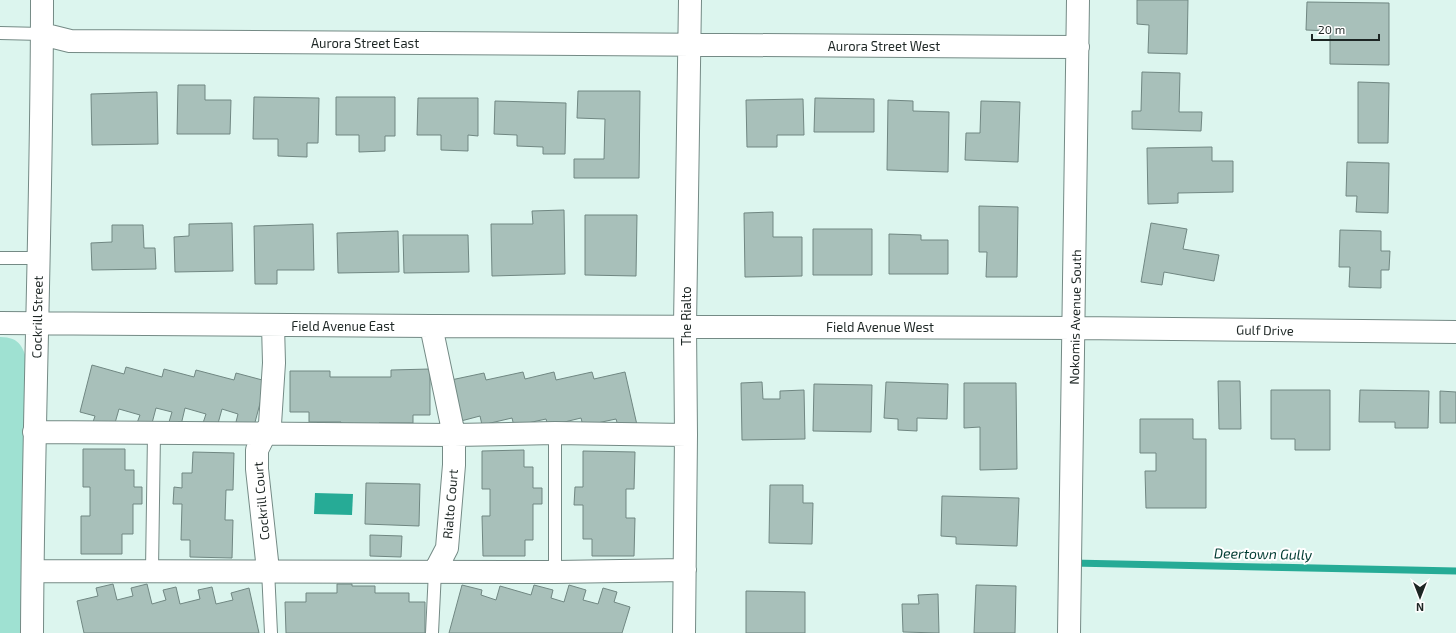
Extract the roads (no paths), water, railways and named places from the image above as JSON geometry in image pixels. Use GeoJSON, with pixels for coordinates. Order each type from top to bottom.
{"type":"FeatureCollection","features":[{"type":"Feature","properties":{"kind":"street","name":"Cockrill Street"},"geometry":{"type":"LineString","coordinates":[[32,633],[42,0]]}},
{"type":"Feature","properties":{"kind":"street","name":"The Rialto"},"geometry":{"type":"LineString","coordinates":[[684,633],[686,435],[685,326],[690,0]]}},
{"type":"Feature","properties":{"kind":"street","name":"Nokomis Avenue South"},"geometry":{"type":"LineString","coordinates":[[1069,633],[1075,328],[1078,0]]}},
{"type":"Feature","properties":{"kind":"street","name":"Aurora Street East"},"geometry":{"type":"LineString","coordinates":[[42,34],[70,41],[689,45]]}},
{"type":"Feature","properties":{"kind":"street","name":"Aurora Street West"},"geometry":{"type":"LineString","coordinates":[[689,45],[1078,47]]}},
{"type":"Feature","properties":{"kind":"street","name":"Field Avenue East"},"geometry":{"type":"LineString","coordinates":[[0,322],[431,326],[685,326]]}},
{"type":"Feature","properties":{"kind":"street","name":"Cockrill Court"},"geometry":{"type":"LineString","coordinates":[[268,570],[257,469],[257,450],[270,424],[274,363],[273,325]]}},
{"type":"Feature","properties":{"kind":"street","name":"Rialto Court"},"geometry":{"type":"LineString","coordinates":[[431,326],[454,435],[454,464],[447,548],[435,571]]}},
{"type":"Feature","properties":{"kind":"street","name":"Field Avenue West"},"geometry":{"type":"LineString","coordinates":[[685,326],[1075,328]]}},
{"type":"Feature","properties":{"kind":"street","name":"Gulf Drive"},"geometry":{"type":"LineString","coordinates":[[1075,328],[1456,332]]}},
{"type":"Feature","properties":{"kind":"street"},"geometry":{"type":"LineString","coordinates":[[34,432],[154,434],[266,433],[686,435]]}},
{"type":"Feature","properties":{"kind":"street"},"geometry":{"type":"LineString","coordinates":[[32,571],[268,570],[555,572],[685,570]]}},
{"type":"Feature","properties":{"kind":"lane"},"geometry":{"type":"LineString","coordinates":[[0,33],[42,34]]}},
{"type":"Feature","properties":{"kind":"lane"},"geometry":{"type":"LineString","coordinates":[[0,258],[38,258]]}},
{"type":"Feature","properties":{"kind":"lane"},"geometry":{"type":"LineString","coordinates":[[152,570],[154,434]]}},
{"type":"Feature","properties":{"kind":"lane"},"geometry":{"type":"LineString","coordinates":[[555,434],[555,572]]}},
{"type":"Feature","properties":{"kind":"lane"},"geometry":{"type":"LineString","coordinates":[[268,570],[271,633]]}},
{"type":"Feature","properties":{"kind":"lane"},"geometry":{"type":"LineString","coordinates":[[432,633],[435,571]]}},
{"type":"Feature","properties":{"kind":"waterway","name":"Deertown Gully"},"geometry":{"type":"LineString","coordinates":[[1072,563],[1456,571]]}}]}
